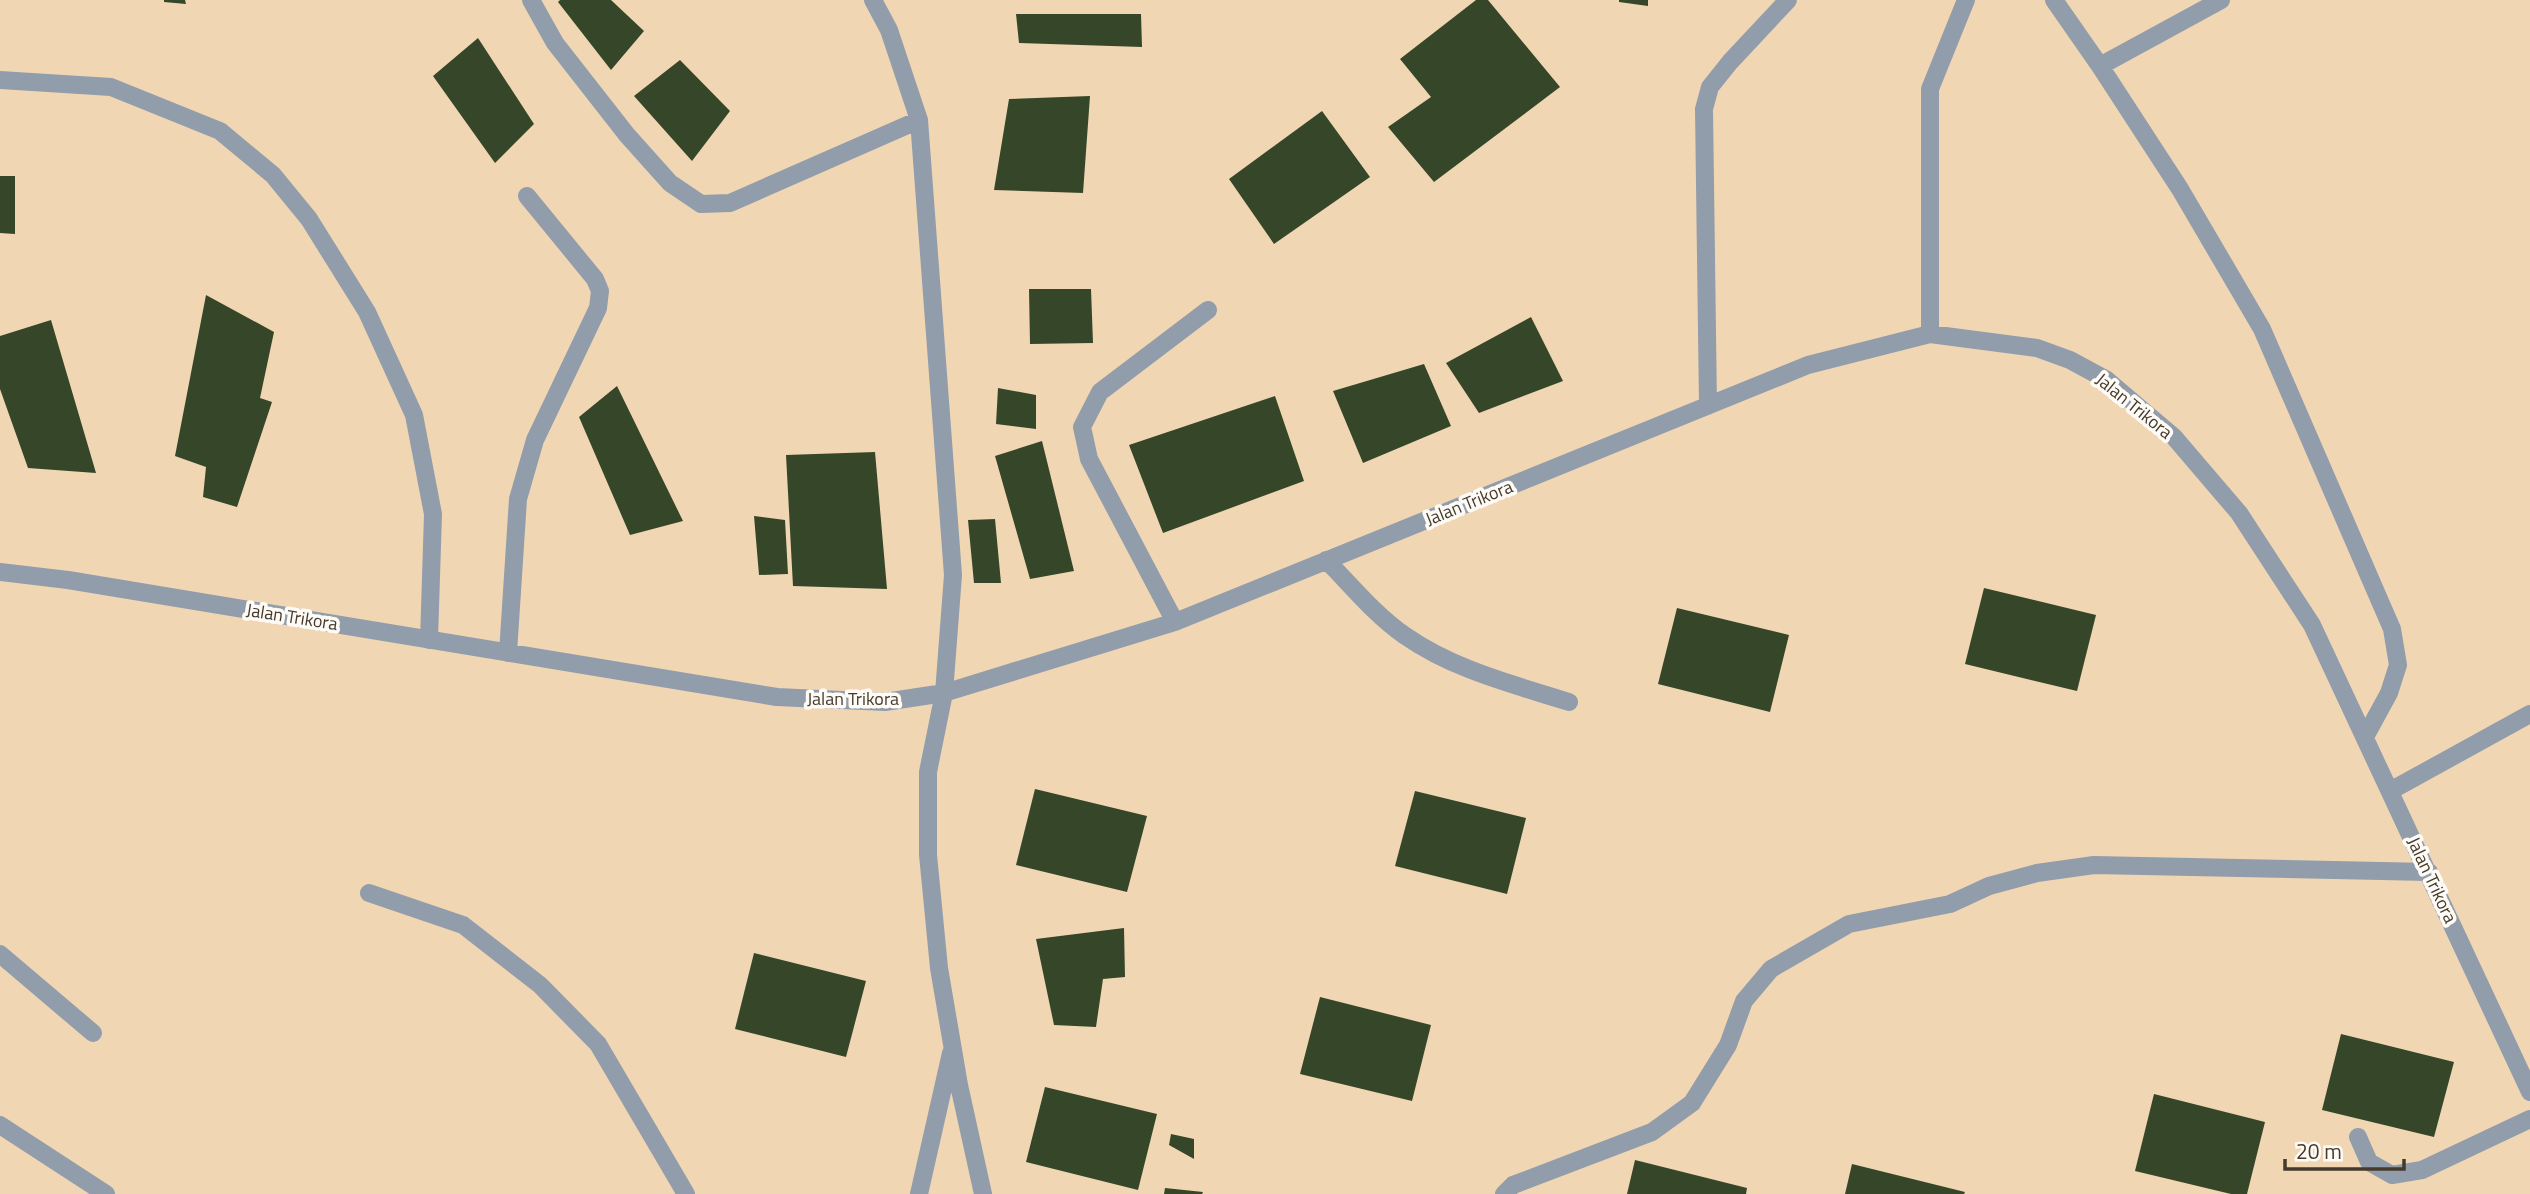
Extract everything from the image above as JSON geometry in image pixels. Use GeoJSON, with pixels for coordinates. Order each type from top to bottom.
{"type":"FeatureCollection","features":[{"type":"Feature","properties":{"kind":"street"},"geometry":{"type":"LineString","coordinates":[[531,0],[555,43],[626,135],[670,183],[701,204],[730,203],[919,120]]}},
{"type":"Feature","properties":{"kind":"street"},"geometry":{"type":"LineString","coordinates":[[873,0],[889,30],[919,120],[953,575],[944,693],[928,772],[928,855],[939,968],[952,1046],[983,1194]]}},
{"type":"Feature","properties":{"kind":"street"},"geometry":{"type":"LineString","coordinates":[[1708,406],[1704,109],[1710,88],[1730,62],[1788,0]]}},
{"type":"Feature","properties":{"kind":"street"},"geometry":{"type":"LineString","coordinates":[[1930,334],[1930,89],[1966,0]]}},
{"type":"Feature","properties":{"kind":"street"},"geometry":{"type":"LineString","coordinates":[[2053,0],[2100,66],[2180,189],[2262,330],[2392,629],[2398,664],[2389,693],[2365,737]]}},
{"type":"Feature","properties":{"kind":"street"},"geometry":{"type":"LineString","coordinates":[[2100,66],[2221,0]]}},
{"type":"Feature","properties":{"kind":"street"},"geometry":{"type":"LineString","coordinates":[[0,80],[111,87],[220,131],[274,175],[309,219],[367,312],[414,415],[433,514],[429,640]]}},
{"type":"Feature","properties":{"kind":"street"},"geometry":{"type":"LineString","coordinates":[[508,653],[518,499],[535,440],[598,308],[600,291],[595,279],[527,196]]}},
{"type":"Feature","properties":{"kind":"street"},"geometry":{"type":"LineString","coordinates":[[1175,622],[1088,459],[1082,427],[1100,392],[1208,310]]}},
{"type":"Feature","properties":{"kind":"street","name":"Jalan Trikora"},"geometry":{"type":"LineString","coordinates":[[0,572],[68,580],[777,697],[885,702],[944,693],[1175,622],[1808,365],[1930,334],[2037,348],[2070,360],[2107,380],[2174,437],[2239,513],[2312,625],[2525,1066],[2530,1092]]}},
{"type":"Feature","properties":{"kind":"street"},"geometry":{"type":"LineString","coordinates":[[1326,561],[1402,634],[1436,655],[1472,671],[1569,702]]}},
{"type":"Feature","properties":{"kind":"street"},"geometry":{"type":"LineString","coordinates":[[2390,791],[2530,714]]}},
{"type":"Feature","properties":{"kind":"street"},"geometry":{"type":"LineString","coordinates":[[1504,1194],[1513,1185],[1652,1132],[1692,1103],[1728,1045],[1744,1001],[1771,969],[1849,925],[1950,904],[1989,886],[2037,873],[2094,865],[2429,872]]}},
{"type":"Feature","properties":{"kind":"street"},"geometry":{"type":"LineString","coordinates":[[369,893],[463,925],[540,985],[598,1044],[686,1194]]}},
{"type":"Feature","properties":{"kind":"street"},"geometry":{"type":"LineString","coordinates":[[0,954],[93,1033]]}},
{"type":"Feature","properties":{"kind":"street"},"geometry":{"type":"LineString","coordinates":[[919,1194],[952,1046]]}},
{"type":"Feature","properties":{"kind":"street"},"geometry":{"type":"LineString","coordinates":[[2358,1137],[2370,1162],[2392,1175],[2422,1170],[2530,1119]]}},
{"type":"Feature","properties":{"kind":"street"},"geometry":{"type":"LineString","coordinates":[[0,1125],[106,1194]]}},
{"type":"Feature","properties":{"kind":"building"},"geometry":{"type":"Polygon","coordinates":[[[185,0],[186,4],[164,2],[185,0]]]}},
{"type":"Feature","properties":{"kind":"building"},"geometry":{"type":"Polygon","coordinates":[[[611,0],[644,31],[611,70],[558,2],[611,0]]]}},
{"type":"Feature","properties":{"kind":"building"},"geometry":{"type":"Polygon","coordinates":[[[1476,0],[1488,0],[1560,87],[1434,182],[1388,127],[1431,97],[1400,59],[1476,0]]]}},
{"type":"Feature","properties":{"kind":"building"},"geometry":{"type":"Polygon","coordinates":[[[1648,0],[1648,6],[1619,2],[1648,0]]]}},
{"type":"Feature","properties":{"kind":"building"},"geometry":{"type":"Polygon","coordinates":[[[1016,14],[1141,14],[1142,47],[1019,43],[1016,14]]]}},
{"type":"Feature","properties":{"kind":"building"},"geometry":{"type":"Polygon","coordinates":[[[478,38],[534,124],[495,163],[433,76],[478,38]]]}},
{"type":"Feature","properties":{"kind":"building"},"geometry":{"type":"Polygon","coordinates":[[[680,60],[730,111],[692,161],[634,96],[680,60]]]}},
{"type":"Feature","properties":{"kind":"building"},"geometry":{"type":"Polygon","coordinates":[[[1090,96],[1083,193],[994,190],[1009,99],[1090,96]]]}},
{"type":"Feature","properties":{"kind":"building"},"geometry":{"type":"Polygon","coordinates":[[[1322,111],[1370,177],[1274,244],[1229,179],[1322,111]]]}},
{"type":"Feature","properties":{"kind":"building"},"geometry":{"type":"Polygon","coordinates":[[[0,176],[15,176],[15,234],[0,233],[0,176]]]}},
{"type":"Feature","properties":{"kind":"building"},"geometry":{"type":"Polygon","coordinates":[[[1029,289],[1091,289],[1093,343],[1030,344],[1029,289]]]}},
{"type":"Feature","properties":{"kind":"building"},"geometry":{"type":"Polygon","coordinates":[[[206,295],[274,332],[260,398],[272,402],[237,507],[203,497],[206,467],[175,456],[206,295]]]}},
{"type":"Feature","properties":{"kind":"building"},"geometry":{"type":"Polygon","coordinates":[[[1531,317],[1563,381],[1479,413],[1446,363],[1531,317]]]}},
{"type":"Feature","properties":{"kind":"building"},"geometry":{"type":"Polygon","coordinates":[[[51,320],[96,473],[28,468],[0,389],[0,336],[51,320]]]}},
{"type":"Feature","properties":{"kind":"building"},"geometry":{"type":"Polygon","coordinates":[[[1424,364],[1451,426],[1363,463],[1333,391],[1424,364]]]}},
{"type":"Feature","properties":{"kind":"building"},"geometry":{"type":"Polygon","coordinates":[[[617,386],[683,521],[630,535],[579,417],[617,386]]]}},
{"type":"Feature","properties":{"kind":"building"},"geometry":{"type":"Polygon","coordinates":[[[998,388],[1036,395],[1036,429],[996,424],[998,388]]]}},
{"type":"Feature","properties":{"kind":"building"},"geometry":{"type":"Polygon","coordinates":[[[1275,396],[1304,481],[1163,533],[1129,445],[1275,396]]]}},
{"type":"Feature","properties":{"kind":"building"},"geometry":{"type":"Polygon","coordinates":[[[1042,441],[1074,571],[1030,579],[995,456],[1042,441]]]}},
{"type":"Feature","properties":{"kind":"building"},"geometry":{"type":"Polygon","coordinates":[[[875,452],[887,589],[793,586],[786,455],[875,452]]]}},
{"type":"Feature","properties":{"kind":"building"},"geometry":{"type":"Polygon","coordinates":[[[754,516],[785,520],[788,574],[759,575],[754,516]]]}},
{"type":"Feature","properties":{"kind":"building"},"geometry":{"type":"Polygon","coordinates":[[[995,519],[1001,583],[974,583],[968,520],[995,519]]]}},
{"type":"Feature","properties":{"kind":"building"},"geometry":{"type":"Polygon","coordinates":[[[1984,588],[2096,615],[2077,691],[1965,664],[1984,588]]]}},
{"type":"Feature","properties":{"kind":"building"},"geometry":{"type":"Polygon","coordinates":[[[1677,608],[1789,635],[1770,712],[1658,684],[1677,608]]]}},
{"type":"Feature","properties":{"kind":"building"},"geometry":{"type":"Polygon","coordinates":[[[1035,789],[1147,816],[1127,892],[1016,865],[1035,789]]]}},
{"type":"Feature","properties":{"kind":"building"},"geometry":{"type":"Polygon","coordinates":[[[1415,791],[1526,818],[1507,894],[1395,866],[1415,791]]]}},
{"type":"Feature","properties":{"kind":"building"},"geometry":{"type":"Polygon","coordinates":[[[1124,928],[1125,977],[1103,979],[1096,1027],[1054,1025],[1036,939],[1124,928]]]}},
{"type":"Feature","properties":{"kind":"building"},"geometry":{"type":"Polygon","coordinates":[[[754,953],[866,981],[846,1057],[735,1029],[754,953]]]}},
{"type":"Feature","properties":{"kind":"building"},"geometry":{"type":"Polygon","coordinates":[[[1320,997],[1431,1025],[1412,1101],[1300,1074],[1320,997]]]}},
{"type":"Feature","properties":{"kind":"building"},"geometry":{"type":"Polygon","coordinates":[[[2341,1034],[2454,1062],[2434,1137],[2322,1110],[2341,1034]]]}},
{"type":"Feature","properties":{"kind":"building"},"geometry":{"type":"Polygon","coordinates":[[[1045,1087],[1157,1114],[1138,1190],[1026,1162],[1045,1087]]]}},
{"type":"Feature","properties":{"kind":"building"},"geometry":{"type":"Polygon","coordinates":[[[2154,1094],[2265,1122],[2247,1194],[2231,1194],[2135,1171],[2154,1094]]]}},
{"type":"Feature","properties":{"kind":"building"},"geometry":{"type":"Polygon","coordinates":[[[1171,1134],[1194,1139],[1194,1159],[1169,1145],[1171,1134]]]}},
{"type":"Feature","properties":{"kind":"building"},"geometry":{"type":"Polygon","coordinates":[[[1635,1160],[1747,1188],[1746,1194],[1627,1194],[1635,1160]]]}},
{"type":"Feature","properties":{"kind":"building"},"geometry":{"type":"Polygon","coordinates":[[[1852,1164],[1965,1192],[1845,1194],[1852,1164]]]}},
{"type":"Feature","properties":{"kind":"building"},"geometry":{"type":"Polygon","coordinates":[[[1165,1188],[1203,1192],[1164,1194],[1165,1188]]]}}]}
